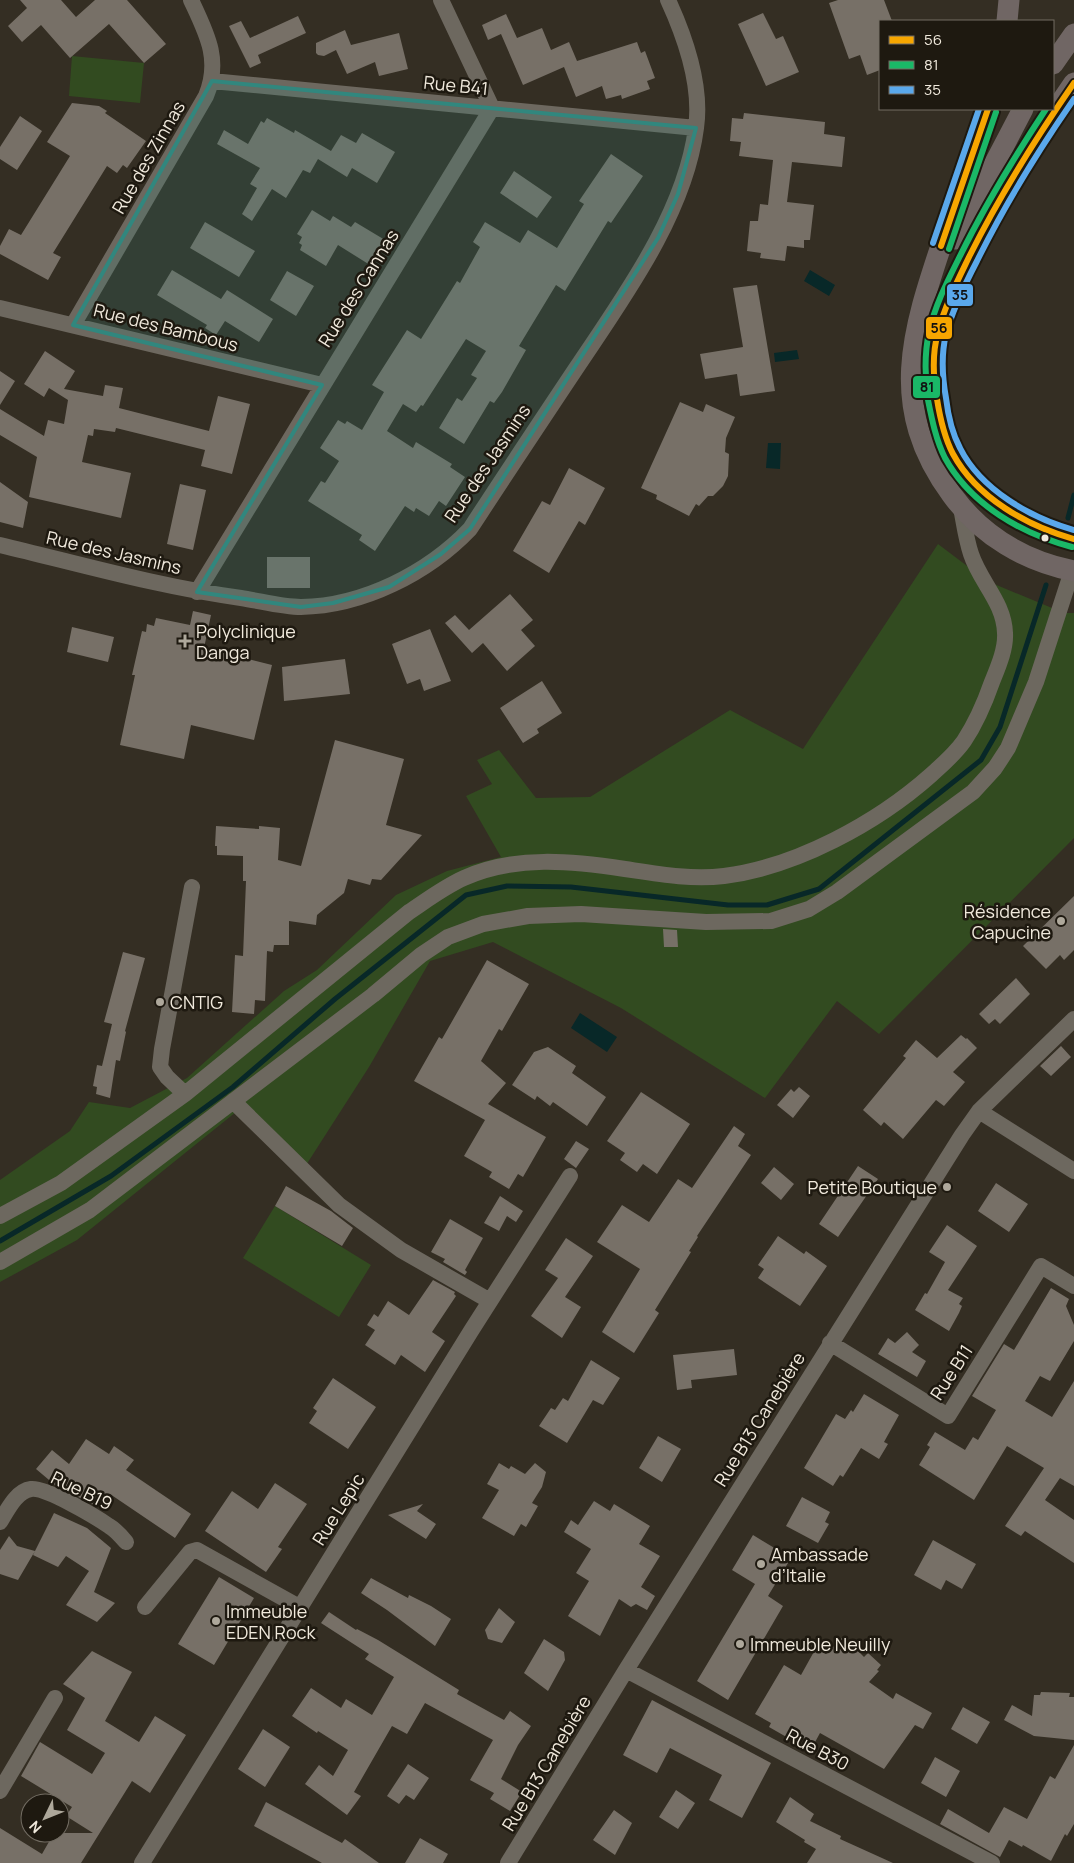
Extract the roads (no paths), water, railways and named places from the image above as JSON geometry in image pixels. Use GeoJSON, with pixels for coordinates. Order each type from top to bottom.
{"type":"FeatureCollection","features":[{"type":"Feature","properties":{"kind":"main road"},"geometry":{"type":"LineString","coordinates":[[1007,20],[1009,0]]}},
{"type":"Feature","properties":{"kind":"main road"},"geometry":{"type":"LineString","coordinates":[[1054,63],[1074,34]]}},
{"type":"Feature","properties":{"kind":"main road"},"geometry":{"type":"LineString","coordinates":[[1074,83],[1050,117],[986,223],[957,282],[940,323],[934,358],[936,390],[942,424],[952,452],[965,471],[1000,505],[1049,532],[1074,539]]}},
{"type":"Feature","properties":{"kind":"main road"},"geometry":{"type":"LineString","coordinates":[[988,110],[924,297],[915,333],[910,368],[913,403],[926,453],[943,483],[961,508],[978,525],[1003,544],[1045,564],[1073,571]]}},
{"type":"Feature","properties":{"kind":"main road"},"geometry":{"type":"LineString","coordinates":[[924,297],[1022,110]]}},
{"type":"Feature","properties":{"kind":"street","name":"Rue des Zinnas"},"geometry":{"type":"LineString","coordinates":[[73,325],[206,96],[212,81],[213,55],[191,0]]}},
{"type":"Feature","properties":{"kind":"street"},"geometry":{"type":"LineString","coordinates":[[441,0],[492,108]]}},
{"type":"Feature","properties":{"kind":"street","name":"Rue des Jasmins"},"geometry":{"type":"LineString","coordinates":[[0,545],[197,592],[301,607],[333,603],[389,587],[414,574],[456,543],[470,529],[636,277],[658,238],[678,194],[696,128],[695,83],[677,19],[668,0]]}},
{"type":"Feature","properties":{"kind":"street","name":"Rue B41"},"geometry":{"type":"LineString","coordinates":[[212,81],[696,128]]}},
{"type":"Feature","properties":{"kind":"street","name":"Rue des Cannas"},"geometry":{"type":"LineString","coordinates":[[197,592],[492,108]]}},
{"type":"Feature","properties":{"kind":"street","name":"Rue des Bambous"},"geometry":{"type":"LineString","coordinates":[[0,308],[322,385]]}},
{"type":"Feature","properties":{"kind":"street"},"geometry":{"type":"LineString","coordinates":[[0,1216],[61,1183],[185,1094],[409,912],[465,877],[497,866],[554,861],[580,862],[680,878],[724,876],[790,860],[859,826],[908,795],[951,756],[964,740],[985,702],[1003,649],[1005,633],[1002,615],[992,591],[971,555],[961,508]]}},
{"type":"Feature","properties":{"kind":"street"},"geometry":{"type":"LineString","coordinates":[[0,1262],[90,1210],[366,1001],[421,955],[448,938],[483,924],[528,916],[581,914],[706,922],[771,921],[809,909],[837,892],[974,792],[995,768],[1008,748],[1036,682],[1073,571]]}},
{"type":"Feature","properties":{"kind":"street"},"geometry":{"type":"LineString","coordinates":[[185,1094],[167,1077],[160,1067],[192,887]]}},
{"type":"Feature","properties":{"kind":"street","name":"Rue B13 Canebière"},"geometry":{"type":"LineString","coordinates":[[508,1863],[626,1670],[962,1135],[979,1112],[1074,1019]]}},
{"type":"Feature","properties":{"kind":"street"},"geometry":{"type":"LineString","coordinates":[[233,1101],[339,1205],[401,1250],[490,1301]]}},
{"type":"Feature","properties":{"kind":"street"},"geometry":{"type":"LineString","coordinates":[[979,1112],[1074,1171]]}},
{"type":"Feature","properties":{"kind":"street","name":"Rue Lepic"},"geometry":{"type":"LineString","coordinates":[[142,1863],[490,1301],[570,1176]]}},
{"type":"Feature","properties":{"kind":"street","name":"Rue B11"},"geometry":{"type":"LineString","coordinates":[[830,1343],[948,1416],[1041,1266],[1074,1286]]}},
{"type":"Feature","properties":{"kind":"street","name":"Rue B19"},"geometry":{"type":"LineString","coordinates":[[0,1522],[11,1504],[21,1494],[31,1489],[44,1491],[70,1503],[109,1526],[126,1542]]}},
{"type":"Feature","properties":{"kind":"street"},"geometry":{"type":"LineString","coordinates":[[145,1607],[190,1552],[197,1550],[301,1608]]}},
{"type":"Feature","properties":{"kind":"street","name":"Rue B30"},"geometry":{"type":"LineString","coordinates":[[626,1670],[992,1863]]}},
{"type":"Feature","properties":{"kind":"street"},"geometry":{"type":"LineString","coordinates":[[0,1791],[55,1698]]}},
{"type":"Feature","properties":{"kind":"water"},"geometry":{"type":"Polygon","coordinates":[[[810,270],[835,285],[829,296],[804,281],[810,270]]]}},
{"type":"Feature","properties":{"kind":"water"},"geometry":{"type":"Polygon","coordinates":[[[797,350],[799,359],[775,362],[774,353],[797,350]]]}},
{"type":"Feature","properties":{"kind":"water"},"geometry":{"type":"Polygon","coordinates":[[[768,443],[781,443],[780,469],[766,468],[768,443]]]}},
{"type":"Feature","properties":{"kind":"water"},"geometry":{"type":"Polygon","coordinates":[[[580,1013],[617,1037],[607,1052],[571,1028],[580,1013]]]}},
{"type":"Feature","properties":{"kind":"waterway"},"geometry":{"type":"LineString","coordinates":[[1068,518],[1074,495]]}},
{"type":"Feature","properties":{"kind":"waterway"},"geometry":{"type":"LineString","coordinates":[[0,1241],[111,1176],[233,1087],[335,999],[466,895],[507,886],[571,887],[728,905],[767,905],[819,889],[981,760],[1000,727],[1046,585]]}},
{"type":"Feature","properties":{"kind":"place","name":"Polyclinique Danga"},"geometry":{"type":"Point","coordinates":[185,641]}},
{"type":"Feature","properties":{"kind":"place","name":"Résidence Capucine"},"geometry":{"type":"Point","coordinates":[1061,921]}},
{"type":"Feature","properties":{"kind":"place","name":"CNTIG"},"geometry":{"type":"Point","coordinates":[160,1002]}},
{"type":"Feature","properties":{"kind":"place","name":"Petite Boutique"},"geometry":{"type":"Point","coordinates":[947,1187]}},
{"type":"Feature","properties":{"kind":"place","name":"Ambassade d’Italie"},"geometry":{"type":"Point","coordinates":[761,1564]}},
{"type":"Feature","properties":{"kind":"place","name":"Immeuble EDEN Rock"},"geometry":{"type":"Point","coordinates":[216,1621]}},
{"type":"Feature","properties":{"kind":"place","name":"Immeuble Neuilly"},"geometry":{"type":"Point","coordinates":[740,1644]}}]}
